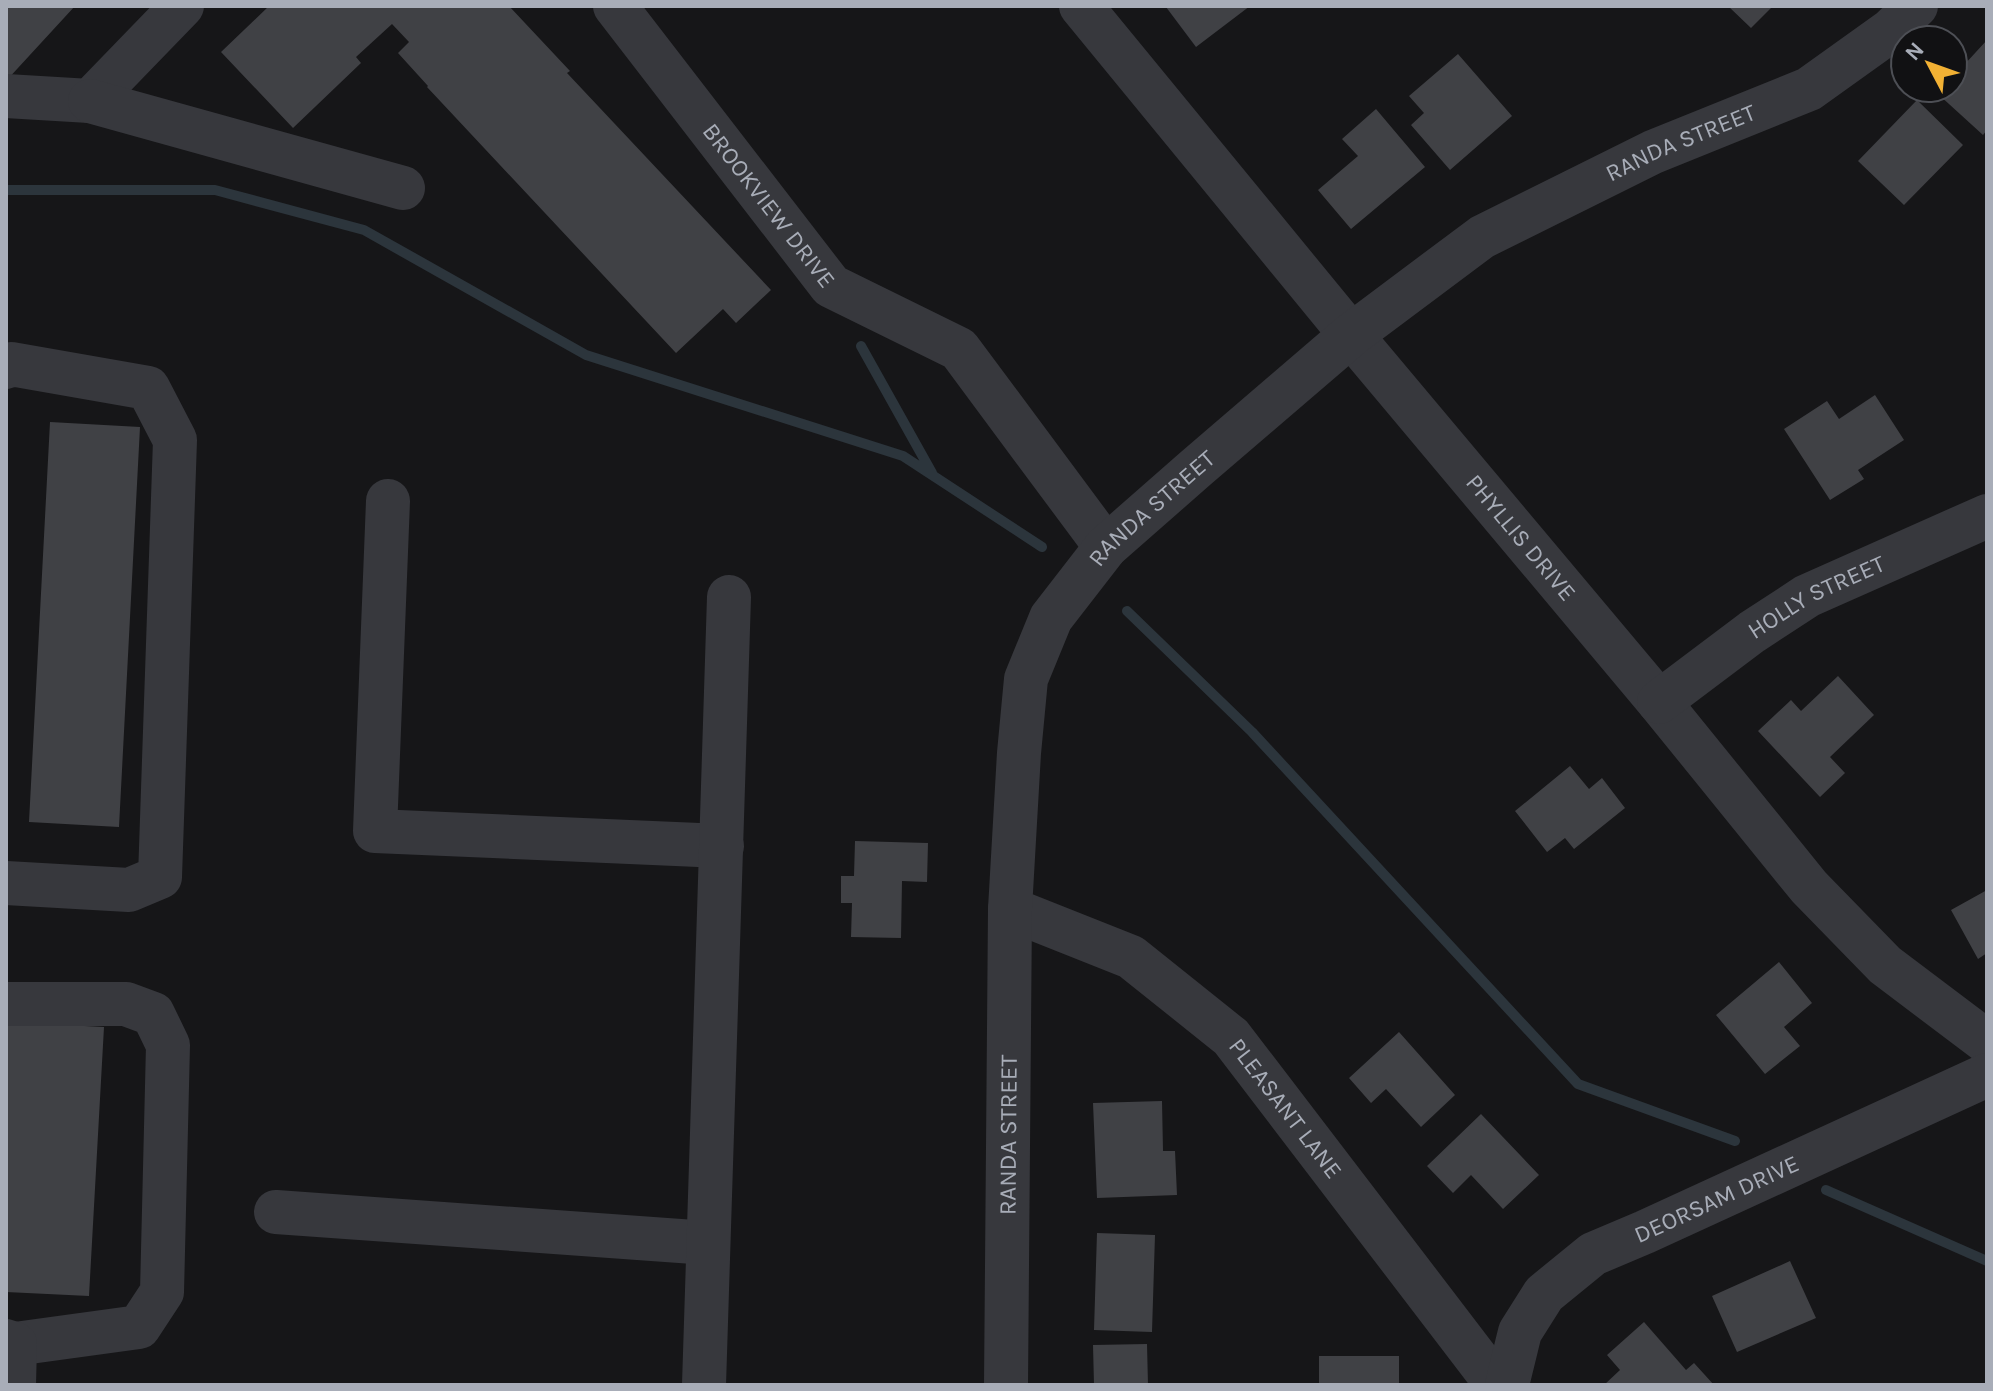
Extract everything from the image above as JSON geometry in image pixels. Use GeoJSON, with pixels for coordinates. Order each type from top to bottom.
{"type":"FeatureCollection","features":[{"type":"Feature","properties":{"kind":"street"},"geometry":{"type":"LineString","coordinates":[[90,101],[182,6]]}},
{"type":"Feature","properties":{"kind":"street","name":"BROOKVIEW DRIVE"},"geometry":{"type":"LineString","coordinates":[[615,6],[831,286],[959,349],[1106,547]]}},
{"type":"Feature","properties":{"kind":"street","name":"PHYLLIS DRIVE"},"geometry":{"type":"LineString","coordinates":[[1081,6],[1809,887],[1885,965],[1987,1042]]}},
{"type":"Feature","properties":{"kind":"street","name":"RANDA STREET"},"geometry":{"type":"LineString","coordinates":[[1006,1385],[1010,909],[1019,753],[1026,679],[1051,618],[1106,547],[1351,335],[1482,237],[1653,152],[1809,89],[1890,31],[1916,6]]}},
{"type":"Feature","properties":{"kind":"street"},"geometry":{"type":"LineString","coordinates":[[6,96],[90,101],[403,188]]}},
{"type":"Feature","properties":{"kind":"street"},"geometry":{"type":"LineString","coordinates":[[6,367],[11,364],[148,388],[175,440],[160,877],[129,890],[6,883]]}},
{"type":"Feature","properties":{"kind":"street"},"geometry":{"type":"LineString","coordinates":[[388,501],[375,831],[722,846]]}},
{"type":"Feature","properties":{"kind":"street","name":"HOLLY STREET"},"geometry":{"type":"LineString","coordinates":[[1659,702],[1752,632],[1807,596],[1987,516]]}},
{"type":"Feature","properties":{"kind":"street"},"geometry":{"type":"LineString","coordinates":[[704,1385],[729,597]]}},
{"type":"Feature","properties":{"kind":"street","name":"PLEASANT LANE"},"geometry":{"type":"LineString","coordinates":[[1010,909],[1131,957],[1231,1037],[1497,1385]]}},
{"type":"Feature","properties":{"kind":"street"},"geometry":{"type":"LineString","coordinates":[[6,1004],[126,1004],[153,1014],[168,1045],[162,1292],[139,1327],[12,1357]]}},
{"type":"Feature","properties":{"kind":"street","name":"DEORSAM DRIVE"},"geometry":{"type":"LineString","coordinates":[[1507,1385],[1520,1332],[1544,1294],[1593,1254],[1987,1075]]}},
{"type":"Feature","properties":{"kind":"street"},"geometry":{"type":"LineString","coordinates":[[276,1212],[708,1243]]}},
{"type":"Feature","properties":{"kind":"building"},"geometry":{"type":"Polygon","coordinates":[[[6,6],[75,6],[6,81],[6,6]]]}},
{"type":"Feature","properties":{"kind":"building"},"geometry":{"type":"Polygon","coordinates":[[[269,6],[509,6],[570,71],[567,73],[771,290],[736,323],[723,309],[676,353],[427,87],[398,53],[409,42],[392,24],[356,57],[361,63],[293,128],[221,52],[269,6]]]}},
{"type":"Feature","properties":{"kind":"building"},"geometry":{"type":"Polygon","coordinates":[[[1167,6],[1250,6],[1196,47],[1167,6]]]}},
{"type":"Feature","properties":{"kind":"building"},"geometry":{"type":"Polygon","coordinates":[[[1728,6],[1773,6],[1751,28],[1728,6]]]}},
{"type":"Feature","properties":{"kind":"building"},"geometry":{"type":"Polygon","coordinates":[[[1987,40],[1987,130],[1983,135],[1949,104],[1969,104],[1969,60],[1987,40]]]}},
{"type":"Feature","properties":{"kind":"building"},"geometry":{"type":"Polygon","coordinates":[[[1458,54],[1512,116],[1450,170],[1411,125],[1424,113],[1409,96],[1458,54]]]}},
{"type":"Feature","properties":{"kind":"building"},"geometry":{"type":"Polygon","coordinates":[[[1913,104],[1921,104],[1963,145],[1904,205],[1858,161],[1913,104]]]}},
{"type":"Feature","properties":{"kind":"building"},"geometry":{"type":"Polygon","coordinates":[[[1376,109],[1425,167],[1351,229],[1318,190],[1358,156],[1342,139],[1376,109]]]}},
{"type":"Feature","properties":{"kind":"building"},"geometry":{"type":"Polygon","coordinates":[[[1875,395],[1904,440],[1858,470],[1864,479],[1830,500],[1784,429],[1827,401],[1839,419],[1875,395]]]}},
{"type":"Feature","properties":{"kind":"building"},"geometry":{"type":"Polygon","coordinates":[[[50,422],[140,427],[119,827],[29,822],[50,422]]]}},
{"type":"Feature","properties":{"kind":"building"},"geometry":{"type":"Polygon","coordinates":[[[1838,676],[1874,715],[1830,757],[1845,773],[1820,797],[1758,731],[1791,700],[1801,711],[1838,676]]]}},
{"type":"Feature","properties":{"kind":"building"},"geometry":{"type":"Polygon","coordinates":[[[1570,766],[1589,789],[1602,778],[1625,808],[1574,849],[1565,838],[1547,852],[1515,811],[1570,766]]]}},
{"type":"Feature","properties":{"kind":"building"},"geometry":{"type":"Polygon","coordinates":[[[855,841],[928,843],[927,882],[902,881],[901,938],[851,937],[852,903],[841,903],[841,876],[854,876],[855,841]]]}},
{"type":"Feature","properties":{"kind":"building"},"geometry":{"type":"Polygon","coordinates":[[[1987,890],[1987,953],[1978,959],[1951,910],[1987,890]]]}},
{"type":"Feature","properties":{"kind":"building"},"geometry":{"type":"Polygon","coordinates":[[[1779,962],[1812,1003],[1784,1027],[1800,1046],[1765,1074],[1716,1015],[1779,962]]]}},
{"type":"Feature","properties":{"kind":"building"},"geometry":{"type":"Polygon","coordinates":[[[6,1022],[104,1027],[89,1296],[6,1292],[6,1022]]]}},
{"type":"Feature","properties":{"kind":"building"},"geometry":{"type":"Polygon","coordinates":[[[1399,1032],[1455,1095],[1421,1127],[1386,1089],[1371,1103],[1349,1078],[1399,1032]]]}},
{"type":"Feature","properties":{"kind":"building"},"geometry":{"type":"Polygon","coordinates":[[[1162,1101],[1163,1151],[1175,1151],[1177,1195],[1097,1198],[1093,1103],[1162,1101]]]}},
{"type":"Feature","properties":{"kind":"building"},"geometry":{"type":"Polygon","coordinates":[[[1481,1114],[1539,1175],[1503,1209],[1471,1175],[1453,1193],[1427,1166],[1481,1114]]]}},
{"type":"Feature","properties":{"kind":"building"},"geometry":{"type":"Polygon","coordinates":[[[1097,1233],[1155,1235],[1152,1332],[1094,1330],[1097,1233]]]}},
{"type":"Feature","properties":{"kind":"building"},"geometry":{"type":"Polygon","coordinates":[[[1790,1261],[1816,1318],[1737,1352],[1712,1296],[1790,1261]]]}},
{"type":"Feature","properties":{"kind":"building"},"geometry":{"type":"Polygon","coordinates":[[[1644,1322],[1686,1370],[1694,1363],[1714,1385],[1604,1385],[1620,1370],[1607,1355],[1644,1322]]]}},
{"type":"Feature","properties":{"kind":"building"},"geometry":{"type":"Polygon","coordinates":[[[1147,1344],[1148,1385],[1094,1385],[1093,1345],[1147,1344]]]}},
{"type":"Feature","properties":{"kind":"building"},"geometry":{"type":"Polygon","coordinates":[[[1319,1356],[1399,1356],[1399,1385],[1319,1385],[1319,1356]]]}},
{"type":"Feature","properties":{"kind":"waterway"},"geometry":{"type":"LineString","coordinates":[[6,190],[215,190],[364,230],[586,355],[903,456],[1042,547]]}},
{"type":"Feature","properties":{"kind":"waterway"},"geometry":{"type":"LineString","coordinates":[[861,346],[932,473]]}},
{"type":"Feature","properties":{"kind":"waterway"},"geometry":{"type":"LineString","coordinates":[[1127,611],[1252,732],[1578,1084],[1735,1141]]}},
{"type":"Feature","properties":{"kind":"waterway"},"geometry":{"type":"LineString","coordinates":[[1826,1190],[1987,1261]]}}]}
